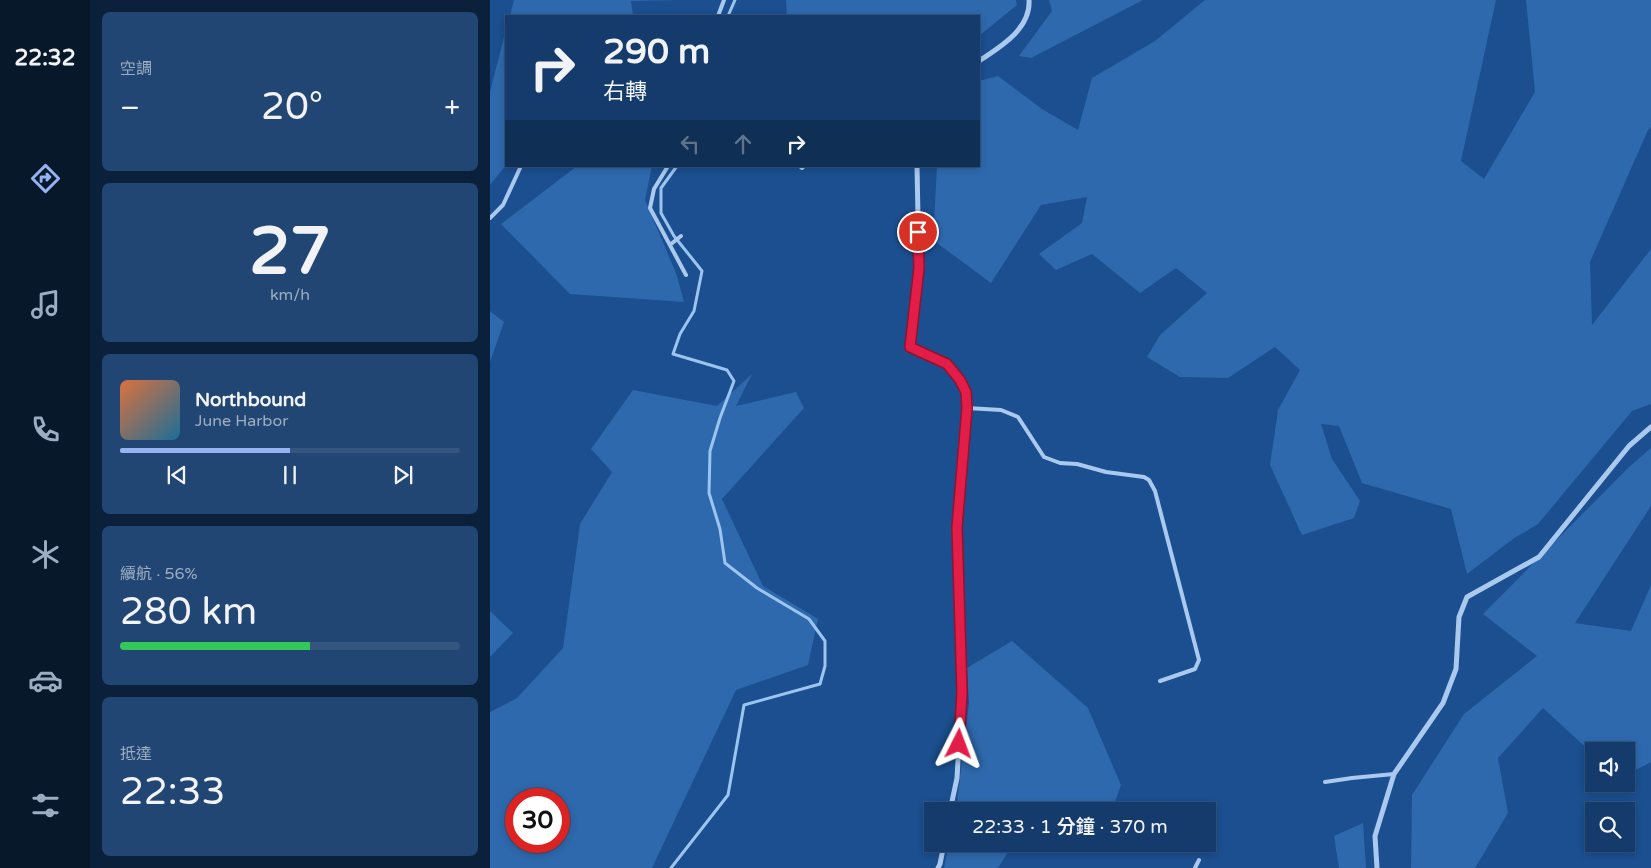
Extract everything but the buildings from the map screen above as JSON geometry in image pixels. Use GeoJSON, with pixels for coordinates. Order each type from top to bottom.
{"type":"FeatureCollection","features":[{"type":"Feature","properties":{"kind":"street"},"geometry":{"type":"LineString","coordinates":[[980,60],[1018,31],[1029,8],[1028,0]]}},
{"type":"Feature","properties":{"kind":"street"},"geometry":{"type":"LineString","coordinates":[[917,167],[919,268],[910,347],[947,364],[960,380],[966,392],[967,408],[957,527],[962,692],[957,778],[952,802]]}},
{"type":"Feature","properties":{"kind":"street"},"geometry":{"type":"LineString","coordinates":[[1378,868],[1376,836],[1394,774],[1443,704],[1456,669],[1459,617],[1467,597],[1539,557],[1629,446],[1651,427]]}},
{"type":"Feature","properties":{"kind":"street"},"geometry":{"type":"LineString","coordinates":[[938,868],[942,852]]}},
{"type":"Feature","properties":{"kind":"lane"},"geometry":{"type":"LineString","coordinates":[[718,15],[724,0]]}},
{"type":"Feature","properties":{"kind":"lane"},"geometry":{"type":"LineString","coordinates":[[490,218],[503,205],[521,167]]}},
{"type":"Feature","properties":{"kind":"lane"},"geometry":{"type":"LineString","coordinates":[[667,167],[654,189],[650,208],[686,275]]}},
{"type":"Feature","properties":{"kind":"lane"},"geometry":{"type":"LineString","coordinates":[[671,244],[680,236]]}},
{"type":"Feature","properties":{"kind":"lane"},"geometry":{"type":"LineString","coordinates":[[967,408],[1001,410],[1018,417],[1044,457],[1060,463],[1077,464],[1106,472],[1144,477],[1149,480],[1155,492],[1199,660],[1195,669],[1160,681]]}},
{"type":"Feature","properties":{"kind":"lane"},"geometry":{"type":"LineString","coordinates":[[1325,782],[1394,774]]}},
{"type":"Feature","properties":{"kind":"lane"},"geometry":{"type":"LineString","coordinates":[[1195,868],[1199,860]]}},
{"type":"Feature","properties":{"kind":"shaded area"},"geometry":{"type":"Polygon","coordinates":[[[514,0],[679,0],[631,1],[633,15],[510,15],[514,0]]]}},
{"type":"Feature","properties":{"kind":"shaded area"},"geometry":{"type":"Polygon","coordinates":[[[786,0],[1016,0],[1017,5],[980,35],[980,15],[787,15],[786,0]]]}},
{"type":"Feature","properties":{"kind":"shaded area"},"geometry":{"type":"Polygon","coordinates":[[[1049,0],[1143,0],[1031,58],[1019,56],[1052,11],[1049,0]]]}},
{"type":"Feature","properties":{"kind":"shaded area"},"geometry":{"type":"Polygon","coordinates":[[[1205,0],[1496,0],[1461,161],[1484,179],[1535,92],[1526,0],[1651,0],[1651,127],[1590,262],[1592,325],[1651,249],[1651,404],[1632,411],[1538,524],[1513,539],[1467,574],[1451,509],[1362,483],[1339,426],[1321,424],[1332,459],[1360,501],[1354,518],[1302,535],[1270,465],[1278,410],[1300,370],[1275,347],[1228,378],[1180,377],[1147,357],[1160,335],[1207,293],[1176,268],[1140,293],[1092,254],[1056,270],[1039,254],[1082,223],[1087,197],[1041,205],[991,283],[933,240],[937,167],[980,167],[980,81],[998,76],[1042,109],[1078,130],[1092,78],[1155,41],[1205,0]]]}},
{"type":"Feature","properties":{"kind":"shaded area"},"geometry":{"type":"Polygon","coordinates":[[[505,33],[505,166],[490,185],[490,92],[505,33]]]}},
{"type":"Feature","properties":{"kind":"shaded area"},"geometry":{"type":"Polygon","coordinates":[[[576,167],[652,167],[645,200],[676,273],[684,302],[570,294],[501,224],[576,167]]]}},
{"type":"Feature","properties":{"kind":"shaded area"},"geometry":{"type":"Polygon","coordinates":[[[490,311],[504,322],[490,362],[490,311]]]}},
{"type":"Feature","properties":{"kind":"shaded area"},"geometry":{"type":"Polygon","coordinates":[[[752,374],[736,406],[796,392],[804,408],[722,499],[763,586],[818,619],[808,665],[736,690],[652,868],[490,868],[490,712],[517,698],[563,648],[580,524],[612,472],[591,449],[633,390],[717,406],[752,374]]]}},
{"type":"Feature","properties":{"kind":"shaded area"},"geometry":{"type":"Polygon","coordinates":[[[1651,448],[1651,506],[1575,623],[1631,631],[1651,585],[1651,762],[1635,770],[1635,742],[1585,742],[1585,747],[1543,708],[1498,758],[1508,813],[1475,868],[1411,868],[1412,795],[1464,714],[1537,656],[1483,614],[1629,467],[1651,448]]]}},
{"type":"Feature","properties":{"kind":"shaded area"},"geometry":{"type":"Polygon","coordinates":[[[490,611],[513,633],[490,657],[490,611]]]}},
{"type":"Feature","properties":{"kind":"shaded area"},"geometry":{"type":"Polygon","coordinates":[[[1012,641],[1088,708],[1121,785],[1115,802],[957,802],[969,703],[967,668],[1012,641]]]}},
{"type":"Feature","properties":{"kind":"shaded area"},"geometry":{"type":"Polygon","coordinates":[[[1363,823],[1366,868],[1339,868],[1334,836],[1363,823]]]}},
{"type":"Feature","properties":{"kind":"shaded area"},"geometry":{"type":"Polygon","coordinates":[[[947,852],[1008,852],[998,868],[944,868],[947,852]]]}},
{"type":"Feature","properties":{"kind":"waterway"},"geometry":{"type":"LineString","coordinates":[[728,15],[735,0]]}},
{"type":"Feature","properties":{"kind":"waterway"},"geometry":{"type":"LineString","coordinates":[[671,868],[728,795],[744,705],[820,684],[825,666],[825,641],[809,619],[757,588],[725,563],[720,529],[709,493],[710,451],[734,381],[727,370],[673,354],[680,334],[694,311],[702,271],[674,236],[661,213],[661,188],[676,167]]}},
{"type":"Feature","properties":{"kind":"route"},"geometry":{"type":"LineString","coordinates":[[918,232],[919,268],[910,347],[947,364],[960,380],[966,392],[967,408],[957,527],[962,692],[959,744]]}}]}
